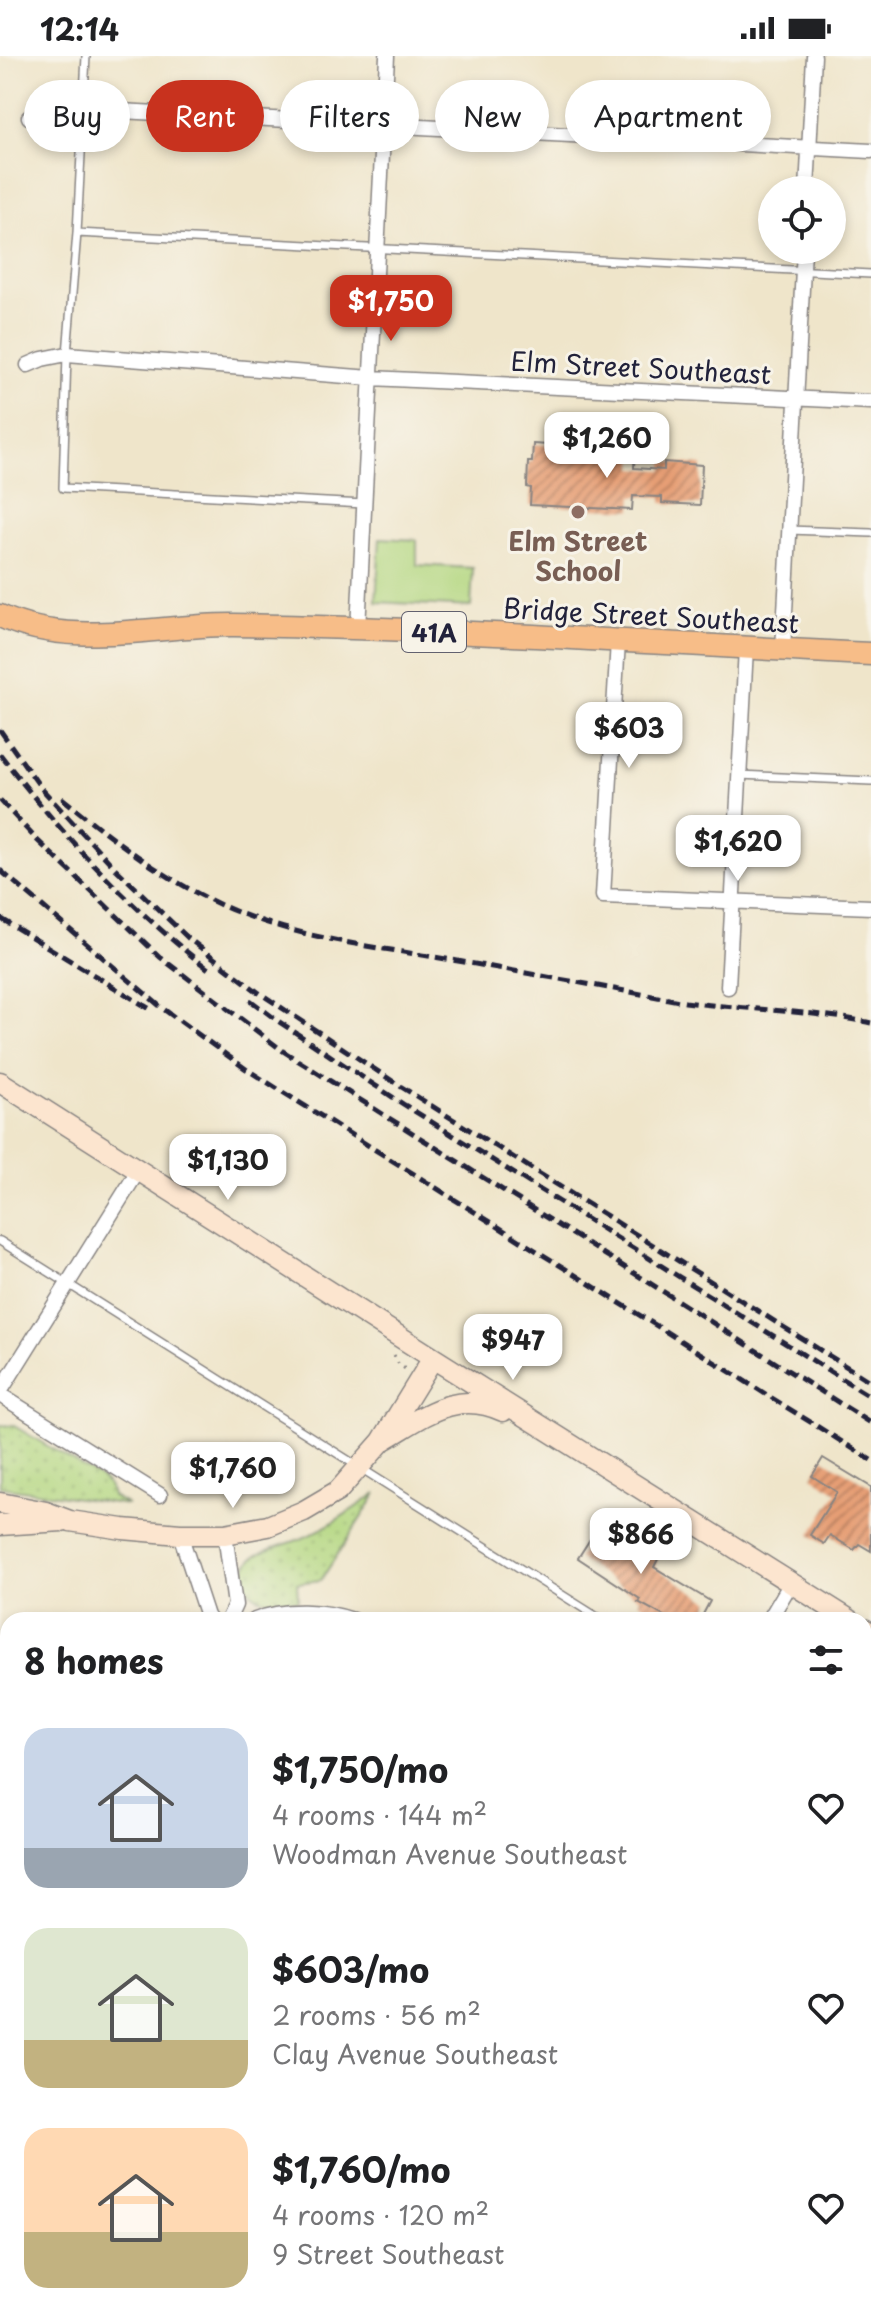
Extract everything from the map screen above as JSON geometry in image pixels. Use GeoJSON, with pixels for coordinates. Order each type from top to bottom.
{"type":"FeatureCollection","features":[{"type":"Feature","properties":{"kind":"main road","name":"Bridge Street Southeast"},"geometry":{"type":"LineString","coordinates":[[0,616],[38,627],[104,634],[231,625],[871,654]]}},
{"type":"Feature","properties":{"kind":"street"},"geometry":{"type":"LineString","coordinates":[[386,80],[387,56]]}},
{"type":"Feature","properties":{"kind":"street"},"geometry":{"type":"LineString","coordinates":[[808,176],[814,56]]}},
{"type":"Feature","properties":{"kind":"street"},"geometry":{"type":"LineString","coordinates":[[130,112],[280,120]]}},
{"type":"Feature","properties":{"kind":"street"},"geometry":{"type":"LineString","coordinates":[[419,127],[871,151]]}},
{"type":"Feature","properties":{"kind":"street"},"geometry":{"type":"LineString","coordinates":[[358,629],[382,152]]}},
{"type":"Feature","properties":{"kind":"street"},"geometry":{"type":"LineString","coordinates":[[783,650],[803,264]]}},
{"type":"Feature","properties":{"kind":"street","name":"Elm Street Southeast"},"geometry":{"type":"LineString","coordinates":[[28,365],[67,354],[371,378],[871,402]]}},
{"type":"Feature","properties":{"kind":"street"},"geometry":{"type":"LineString","coordinates":[[618,641],[603,896],[871,907]]}},
{"type":"Feature","properties":{"kind":"street"},"geometry":{"type":"LineString","coordinates":[[728,987],[746,648]]}},
{"type":"Feature","properties":{"kind":"street"},"geometry":{"type":"LineString","coordinates":[[0,1082],[837,1612]]}},
{"type":"Feature","properties":{"kind":"street"},"geometry":{"type":"LineString","coordinates":[[138,1171],[0,1393],[160,1495]]}},
{"type":"Feature","properties":{"kind":"street"},"geometry":{"type":"LineString","coordinates":[[0,1525],[70,1521],[180,1534],[225,1534],[268,1526],[304,1511],[338,1491],[361,1468],[382,1441],[433,1358]]}},
{"type":"Feature","properties":{"kind":"street"},"geometry":{"type":"LineString","coordinates":[[382,1441],[445,1406],[464,1402],[490,1405],[570,1443]]}},
{"type":"Feature","properties":{"kind":"street"},"geometry":{"type":"LineString","coordinates":[[0,1503],[46,1512],[70,1521]]}},
{"type":"Feature","properties":{"kind":"street"},"geometry":{"type":"LineString","coordinates":[[180,1534],[206,1612]]}},
{"type":"Feature","properties":{"kind":"street"},"geometry":{"type":"LineString","coordinates":[[225,1534],[235,1605],[232,1612]]}},
{"type":"Feature","properties":{"kind":"street"},"geometry":{"type":"LineString","coordinates":[[774,1612],[791,1583]]}},
{"type":"Feature","properties":{"kind":"lane"},"geometry":{"type":"LineString","coordinates":[[85,80],[86,56]]}},
{"type":"Feature","properties":{"kind":"lane"},"geometry":{"type":"LineString","coordinates":[[81,152],[67,354],[63,488],[364,504]]}},
{"type":"Feature","properties":{"kind":"lane"},"geometry":{"type":"LineString","coordinates":[[77,233],[871,274]]}},
{"type":"Feature","properties":{"kind":"lane"},"geometry":{"type":"LineString","coordinates":[[789,530],[871,533]]}},
{"type":"Feature","properties":{"kind":"lane"},"geometry":{"type":"LineString","coordinates":[[739,775],[871,781]]}},
{"type":"Feature","properties":{"kind":"lane"},"geometry":{"type":"LineString","coordinates":[[0,1241],[589,1612]]}},
{"type":"Feature","properties":{"kind":"green space"},"geometry":{"type":"Polygon","coordinates":[[[380,538],[417,540],[417,565],[473,568],[471,607],[376,602],[380,538]]]}},
{"type":"Feature","properties":{"kind":"green space"},"geometry":{"type":"Polygon","coordinates":[[[0,1425],[14,1426],[101,1478],[109,1486],[112,1496],[128,1505],[0,1487],[0,1425]]]}},
{"type":"Feature","properties":{"kind":"green space"},"geometry":{"type":"Polygon","coordinates":[[[377,1493],[321,1580],[297,1583],[298,1600],[267,1600],[253,1595],[248,1589],[244,1572],[252,1559],[313,1533],[377,1493]]]}},
{"type":"Feature","properties":{"kind":"building"},"geometry":{"type":"Polygon","coordinates":[[[533,444],[564,446],[563,455],[607,458],[607,449],[635,450],[634,468],[664,470],[664,462],[702,465],[700,505],[662,503],[662,497],[633,496],[632,510],[530,505],[528,462],[532,462],[533,444]]]}},
{"type":"Feature","properties":{"kind":"building"},"geometry":{"type":"Polygon","coordinates":[[[823,1458],[871,1487],[871,1551],[859,1544],[854,1550],[830,1535],[824,1544],[810,1535],[837,1492],[812,1476],[823,1458]]]}},
{"type":"Feature","properties":{"kind":"building"},"geometry":{"type":"Polygon","coordinates":[[[601,1522],[658,1559],[654,1567],[710,1601],[704,1612],[656,1612],[578,1558],[601,1522]]]}},
{"type":"Feature","properties":{"kind":"railway"},"geometry":{"type":"LineString","coordinates":[[0,730],[41,788],[115,868],[188,938],[258,992],[400,1086],[871,1382]]}},
{"type":"Feature","properties":{"kind":"railway"},"geometry":{"type":"LineString","coordinates":[[0,754],[98,870],[153,923],[211,971]]}},
{"type":"Feature","properties":{"kind":"railway"},"geometry":{"type":"LineString","coordinates":[[62,798],[172,879],[245,915],[292,930],[685,1002],[825,1015],[871,1023]]}},
{"type":"Feature","properties":{"kind":"railway"},"geometry":{"type":"LineString","coordinates":[[0,800],[36,839],[160,957],[283,1051],[871,1423]]}},
{"type":"Feature","properties":{"kind":"railway"},"geometry":{"type":"LineString","coordinates":[[0,870],[162,1008],[246,1069],[871,1460]]}},
{"type":"Feature","properties":{"kind":"railway"},"geometry":{"type":"LineString","coordinates":[[0,918],[150,1009]]}},
{"type":"Feature","properties":{"kind":"railway"},"geometry":{"type":"LineString","coordinates":[[250,1000],[403,1104],[871,1397]]}},
{"type":"Feature","properties":{"kind":"place","name":"Elm Street School"},"geometry":{"type":"Point","coordinates":[578,512]}}]}
